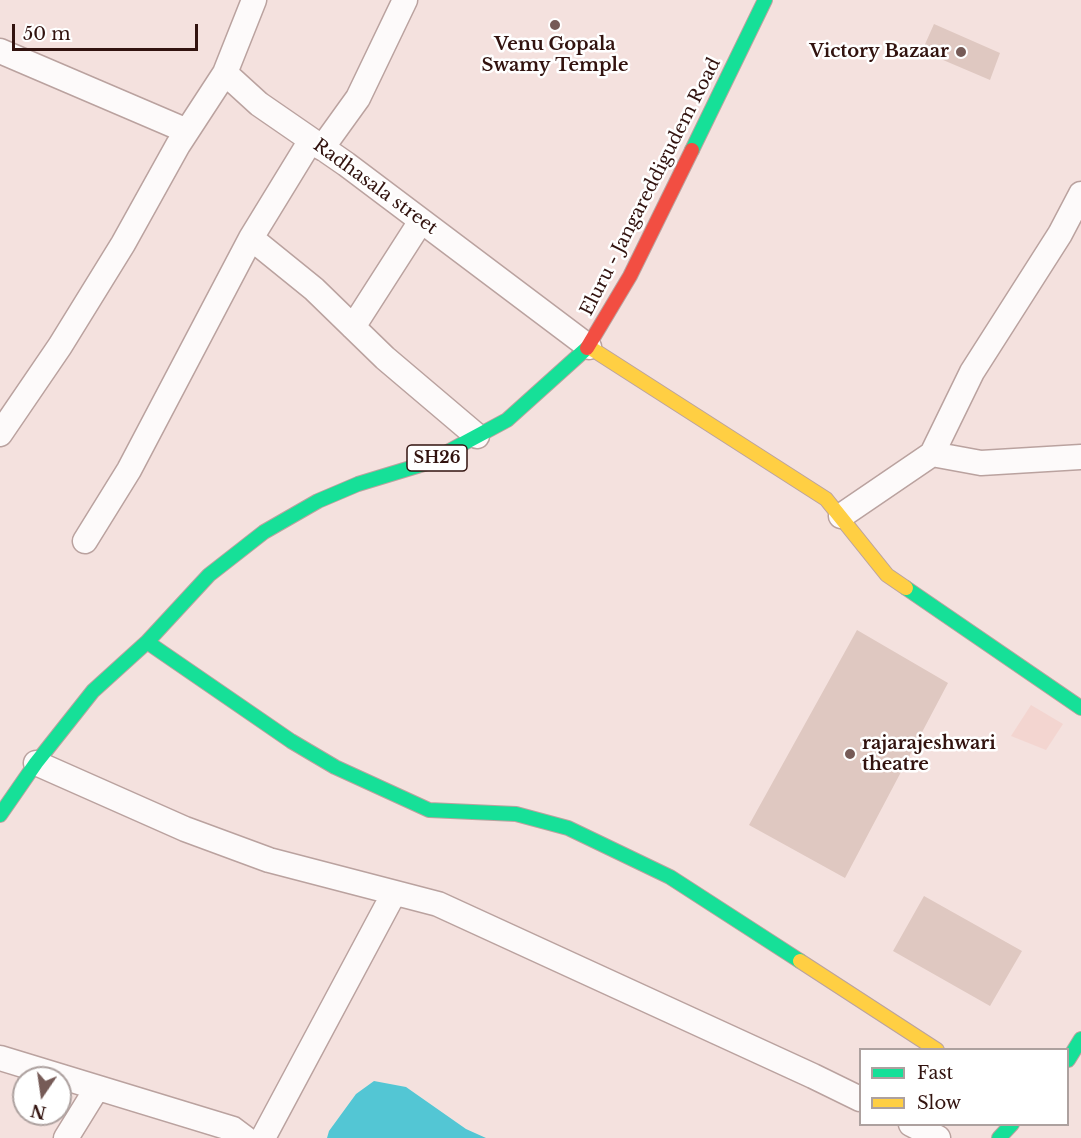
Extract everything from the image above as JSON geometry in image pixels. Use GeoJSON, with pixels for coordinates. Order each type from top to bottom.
{"type":"FeatureCollection","features":[{"type":"Feature","properties":{"kind":"main road","name":"Eluru - Jangareddigudem Road"},"geometry":{"type":"LineString","coordinates":[[0,815],[36,763],[93,691],[147,642],[208,575],[264,532],[338,492],[427,464],[507,420],[589,347],[630,276],[761,1]]}},
{"type":"Feature","properties":{"kind":"main road"},"geometry":{"type":"LineString","coordinates":[[589,347],[826,499],[887,575],[1081,708]]}},
{"type":"Feature","properties":{"kind":"main road"},"geometry":{"type":"LineString","coordinates":[[147,642],[291,741],[335,767],[429,810],[516,814],[568,828],[670,877],[934,1048]]}},
{"type":"Feature","properties":{"kind":"main road"},"geometry":{"type":"LineString","coordinates":[[1069,1058],[1081,1039]]}},
{"type":"Feature","properties":{"kind":"main road"},"geometry":{"type":"LineString","coordinates":[[999,1138],[1011,1126]]}},
{"type":"Feature","properties":{"kind":"street"},"geometry":{"type":"LineString","coordinates":[[0,434],[60,346],[118,254],[187,131],[225,73],[254,0]]}},
{"type":"Feature","properties":{"kind":"street"},"geometry":{"type":"LineString","coordinates":[[85,541],[129,470],[251,238],[317,144],[358,98],[405,0]]}},
{"type":"Feature","properties":{"kind":"street"},"geometry":{"type":"LineString","coordinates":[[0,51],[187,131]]}},
{"type":"Feature","properties":{"kind":"street","name":"Radhasala street"},"geometry":{"type":"LineString","coordinates":[[225,73],[259,104],[422,221],[589,347]]}},
{"type":"Feature","properties":{"kind":"street"},"geometry":{"type":"LineString","coordinates":[[841,516],[932,454],[972,372],[1060,234],[1081,194]]}},
{"type":"Feature","properties":{"kind":"street"},"geometry":{"type":"LineString","coordinates":[[353,327],[422,221]]}},
{"type":"Feature","properties":{"kind":"street"},"geometry":{"type":"LineString","coordinates":[[251,238],[314,289],[385,358],[477,436]]}},
{"type":"Feature","properties":{"kind":"street"},"geometry":{"type":"LineString","coordinates":[[932,454],[981,463],[1081,457]]}},
{"type":"Feature","properties":{"kind":"street"},"geometry":{"type":"LineString","coordinates":[[36,763],[185,829],[269,860],[438,904],[859,1098]]}},
{"type":"Feature","properties":{"kind":"street"},"geometry":{"type":"LineString","coordinates":[[263,1138],[394,893]]}},
{"type":"Feature","properties":{"kind":"street"},"geometry":{"type":"LineString","coordinates":[[0,1058],[233,1129],[245,1138]]}},
{"type":"Feature","properties":{"kind":"street"},"geometry":{"type":"LineString","coordinates":[[66,1138],[98,1088]]}},
{"type":"Feature","properties":{"kind":"street"},"geometry":{"type":"LineString","coordinates":[[913,1126],[938,1138]]}},
{"type":"Feature","properties":{"kind":"shaded area"},"geometry":{"type":"Polygon","coordinates":[[[1031,705],[1063,724],[1046,750],[1011,736],[1031,705]]]}},
{"type":"Feature","properties":{"kind":"water"},"geometry":{"type":"Polygon","coordinates":[[[374,1081],[406,1087],[466,1129],[486,1138],[327,1138],[329,1131],[356,1094],[374,1081]]]}},
{"type":"Feature","properties":{"kind":"building","name":"Victory Bazaar"},"geometry":{"type":"Polygon","coordinates":[[[934,24],[1000,53],[990,80],[922,51],[934,24]]]}},
{"type":"Feature","properties":{"kind":"building","name":"rajarajeshwari theatre"},"geometry":{"type":"Polygon","coordinates":[[[857,630],[948,683],[845,878],[749,825],[857,630]]]}},
{"type":"Feature","properties":{"kind":"building"},"geometry":{"type":"Polygon","coordinates":[[[924,896],[1022,951],[990,1006],[893,951],[924,896]]]}},
{"type":"Feature","properties":{"kind":"traffic: fast"},"geometry":{"type":"LineString","coordinates":[[692,150],[765,0]]}},
{"type":"Feature","properties":{"kind":"traffic: fast"},"geometry":{"type":"LineString","coordinates":[[0,815],[36,763],[93,691],[147,642],[209,575],[264,532],[318,501],[358,484],[427,463],[507,420],[587,348]]}},
{"type":"Feature","properties":{"kind":"traffic: fast"},"geometry":{"type":"LineString","coordinates":[[906,588],[1081,708]]}},
{"type":"Feature","properties":{"kind":"traffic: fast"},"geometry":{"type":"LineString","coordinates":[[147,642],[291,741],[335,767],[429,810],[516,814],[568,828],[670,877],[800,961]]}},
{"type":"Feature","properties":{"kind":"traffic: fast"},"geometry":{"type":"LineString","coordinates":[[1069,1058],[1081,1039]]}},
{"type":"Feature","properties":{"kind":"traffic: fast"},"geometry":{"type":"LineString","coordinates":[[999,1138],[1010,1126]]}},
{"type":"Feature","properties":{"kind":"traffic: slow"},"geometry":{"type":"LineString","coordinates":[[589,347],[826,499],[887,575],[906,588]]}},
{"type":"Feature","properties":{"kind":"traffic: slow"},"geometry":{"type":"LineString","coordinates":[[800,961],[934,1048]]}},
{"type":"Feature","properties":{"kind":"traffic: jam"},"geometry":{"type":"LineString","coordinates":[[587,348],[630,276],[692,150]]}},
{"type":"Feature","properties":{"kind":"place","name":"Venu Gopala Swamy Temple"},"geometry":{"type":"Point","coordinates":[555,25]}},
{"type":"Feature","properties":{"kind":"place","name":"Victory Bazaar"},"geometry":{"type":"Point","coordinates":[961,52]}},
{"type":"Feature","properties":{"kind":"place","name":"rajarajeshwari theatre"},"geometry":{"type":"Point","coordinates":[850,754]}}]}
